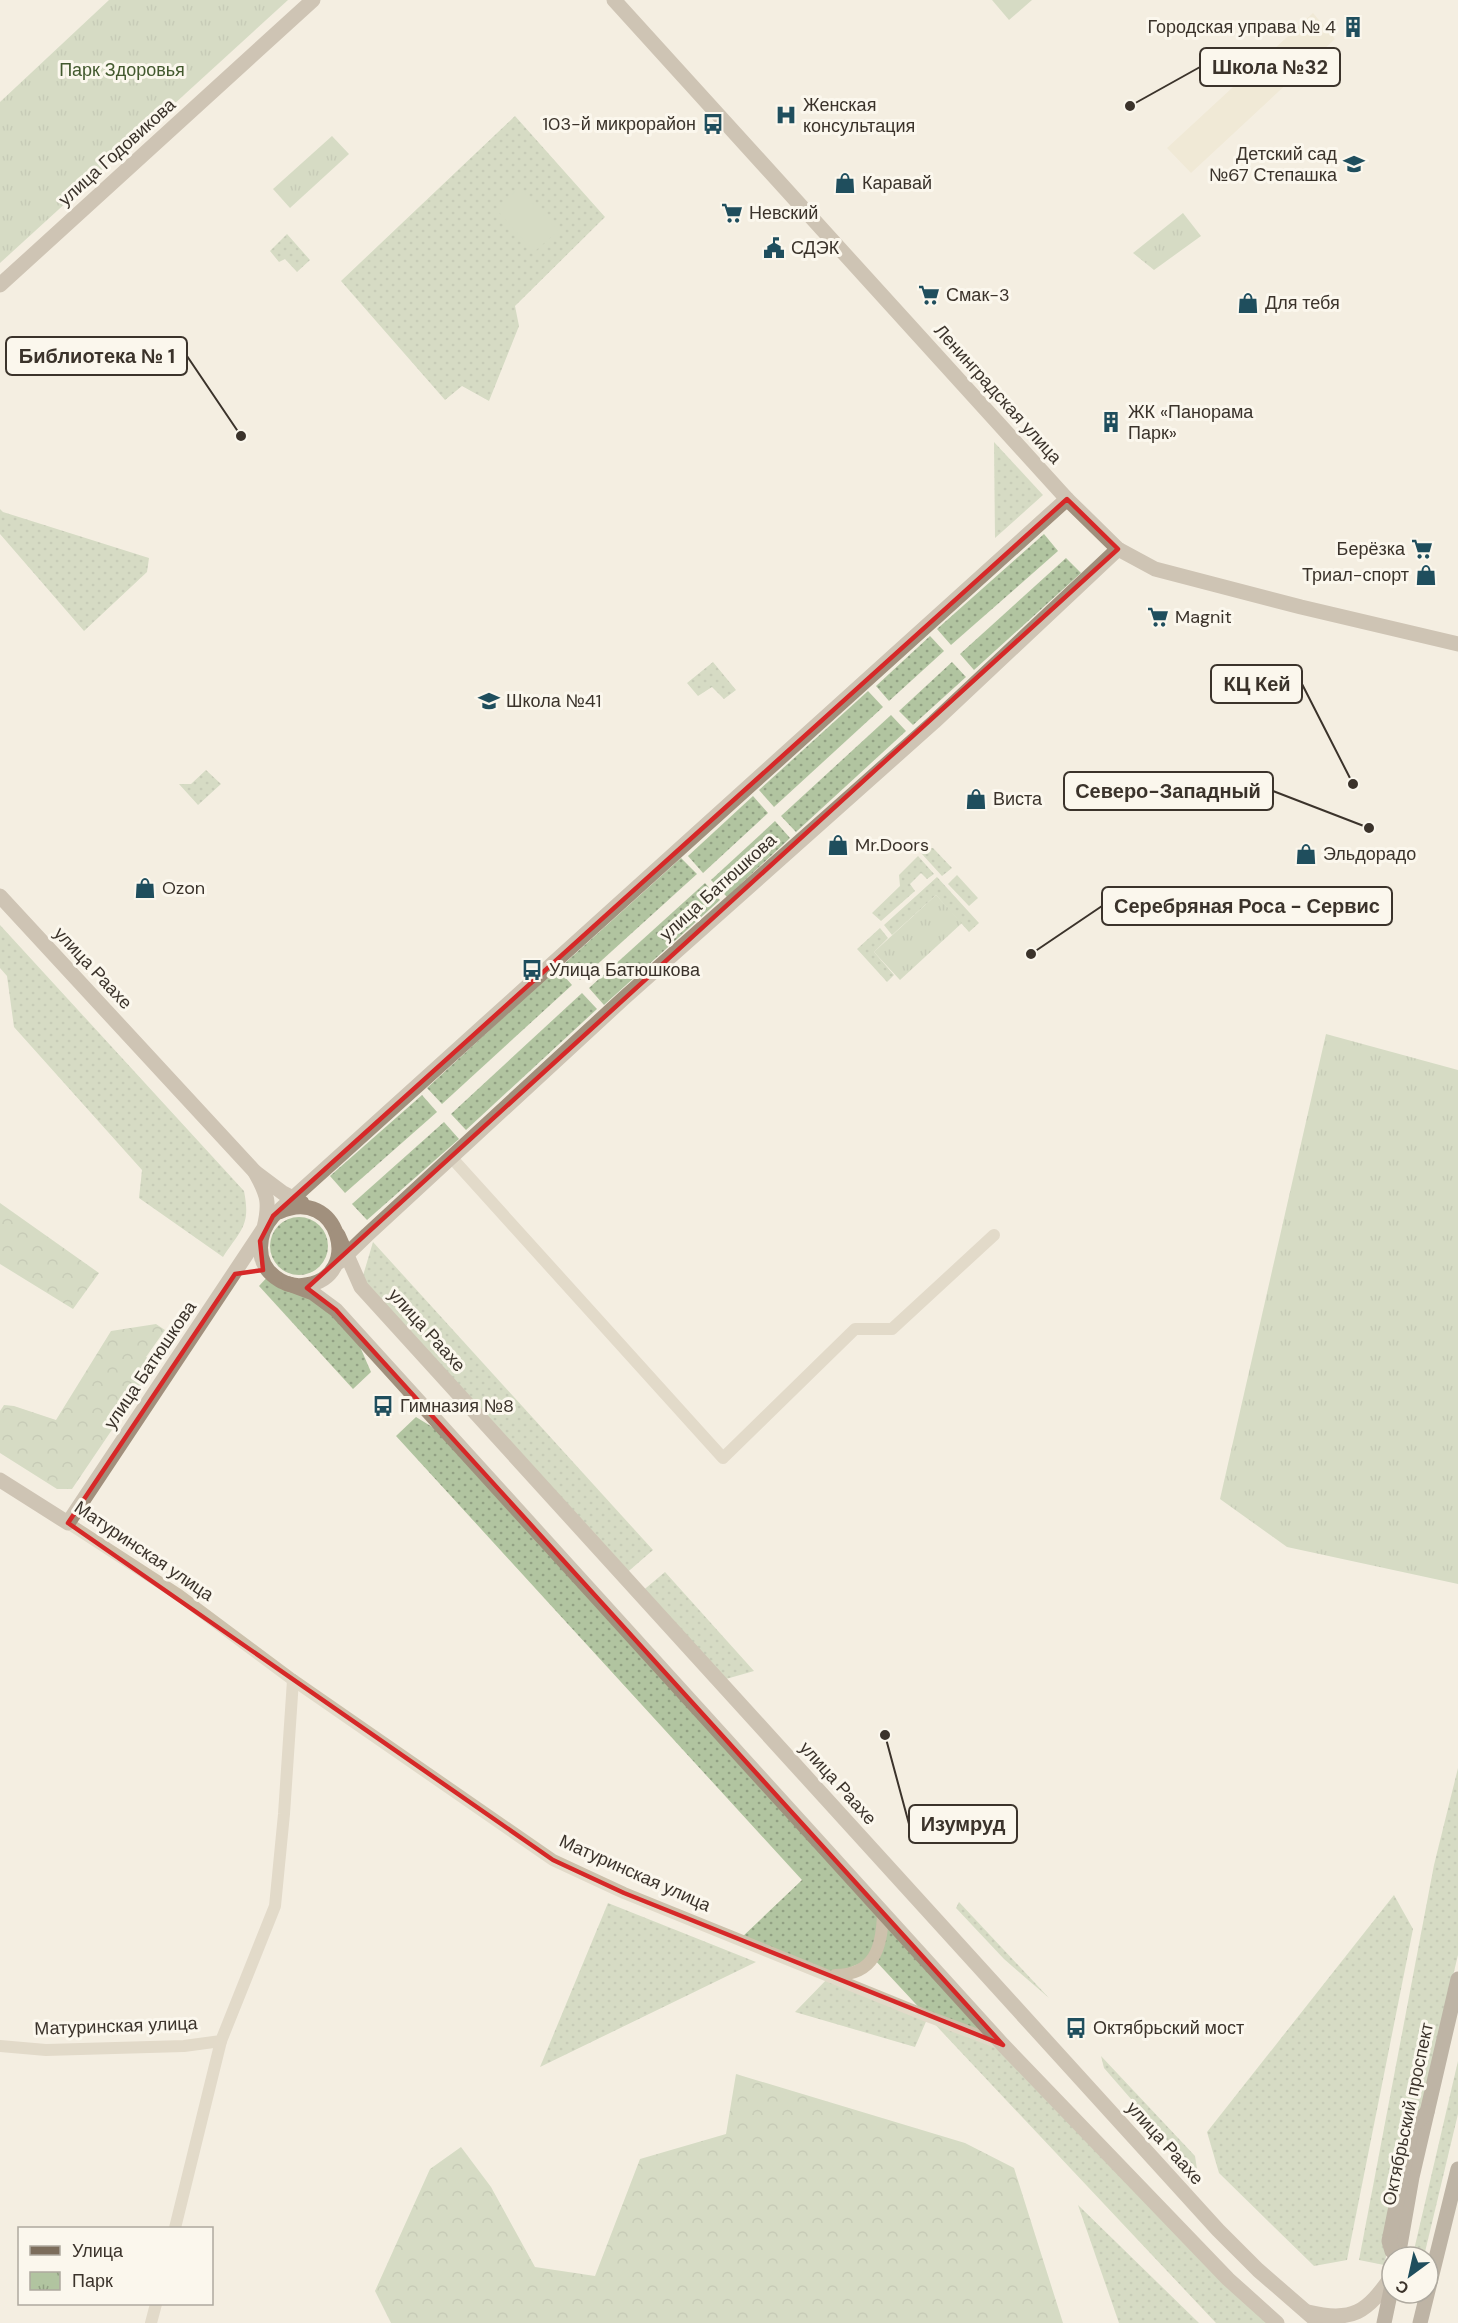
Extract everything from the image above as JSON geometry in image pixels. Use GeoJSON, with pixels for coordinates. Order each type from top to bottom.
{"type":"FeatureCollection","features":[{"type":"Feature","properties":{"kind":"main road","name":"Октябрьский проспект"},"geometry":{"type":"LineString","coordinates":[[1390,2245],[1389,2241],[1409,2138],[1412,2127],[1427,2112],[1458,1979]]}},
{"type":"Feature","properties":{"kind":"main road"},"geometry":{"type":"LineString","coordinates":[[1437,2245],[1458,2169]]}},
{"type":"Feature","properties":{"kind":"main road"},"geometry":{"type":"LineString","coordinates":[[1384,2323],[1388,2305]]}},
{"type":"Feature","properties":{"kind":"main road"},"geometry":{"type":"LineString","coordinates":[[1422,2320],[1425,2305]]}},
{"type":"Feature","properties":{"kind":"street","name":"улица Годовикова"},"geometry":{"type":"LineString","coordinates":[[0,285],[313,0]]}},
{"type":"Feature","properties":{"kind":"street","name":"Ленинградская улица"},"geometry":{"type":"LineString","coordinates":[[614,0],[1066,499],[1118,549],[1155,568],[1301,607],[1458,644]]}},
{"type":"Feature","properties":{"kind":"street"},"geometry":{"type":"LineString","coordinates":[[264,1228],[293,1199],[1066,499]]}},
{"type":"Feature","properties":{"kind":"street","name":"улица Батюшкова"},"geometry":{"type":"LineString","coordinates":[[329,1272],[451,1157],[925,729],[1118,549]]}},
{"type":"Feature","properties":{"kind":"street","name":"улица Раахе"},"geometry":{"type":"LineString","coordinates":[[0,896],[255,1172]]}},
{"type":"Feature","properties":{"kind":"street"},"geometry":{"type":"LineString","coordinates":[[451,1157],[723,1458],[855,1329],[892,1329],[994,1235]]}},
{"type":"Feature","properties":{"kind":"street"},"geometry":{"type":"LineString","coordinates":[[255,1172],[293,1199],[325,1215],[335,1227],[338,1235],[338,1258],[329,1272],[311,1284],[282,1281],[266,1268],[261,1255],[260,1241],[268,1210],[268,1200],[255,1172]]}},
{"type":"Feature","properties":{"kind":"street"},"geometry":{"type":"LineString","coordinates":[[279,1212],[294,1207],[310,1208]]}},
{"type":"Feature","properties":{"kind":"street","name":"улица Батюшкова"},"geometry":{"type":"LineString","coordinates":[[68,1522],[264,1228]]}},
{"type":"Feature","properties":{"kind":"street","name":"улица Раахе"},"geometry":{"type":"LineString","coordinates":[[338,1235],[361,1287],[1218,2230],[1258,2270],[1319,2323]]}},
{"type":"Feature","properties":{"kind":"street"},"geometry":{"type":"LineString","coordinates":[[235,1274],[257,1270],[312,1293],[336,1310],[1003,2045],[1220,2271],[1277,2323]]}},
{"type":"Feature","properties":{"kind":"street","name":"Матуринская улица"},"geometry":{"type":"LineString","coordinates":[[0,1480],[179,1595],[293,1680],[553,1860],[624,1893],[1003,2045]]}},
{"type":"Feature","properties":{"kind":"street","name":"Матуринская улица"},"geometry":{"type":"LineString","coordinates":[[0,2046],[46,2050],[184,2046],[221,2041],[275,1906],[293,1680]]}},
{"type":"Feature","properties":{"kind":"street"},"geometry":{"type":"LineString","coordinates":[[830,1975],[848,1975],[860,1971],[873,1958],[882,1938],[883,1913]]}},
{"type":"Feature","properties":{"kind":"street"},"geometry":{"type":"LineString","coordinates":[[175,2227],[221,2041]]}},
{"type":"Feature","properties":{"kind":"street"},"geometry":{"type":"LineString","coordinates":[[1305,2311],[1324,2317],[1343,2317],[1359,2312],[1376,2300],[1380,2294]]}},
{"type":"Feature","properties":{"kind":"street"},"geometry":{"type":"LineString","coordinates":[[151,2323],[156,2305]]}},
{"type":"Feature","properties":{"kind":"highlighted area"},"geometry":{"type":"Polygon","coordinates":[[[1067,499],[1118,549],[307,1288],[336,1310],[1003,2045],[624,1893],[553,1860],[68,1523],[235,1274],[263,1270],[260,1241],[273,1216],[1067,499]]]}},
{"type":"Feature","properties":{"kind":"green space","name":"Парк Здоровья"},"geometry":{"type":"Polygon","coordinates":[[[109,0],[288,0],[0,263],[0,102],[109,0]]]}},
{"type":"Feature","properties":{"kind":"green space"},"geometry":{"type":"Polygon","coordinates":[[[992,0],[1032,0],[1009,20],[992,0]]]}},
{"type":"Feature","properties":{"kind":"green space"},"geometry":{"type":"Polygon","coordinates":[[[515,116],[605,217],[515,306],[519,326],[489,401],[462,386],[445,400],[341,281],[515,116]]]}},
{"type":"Feature","properties":{"kind":"green space"},"geometry":{"type":"Polygon","coordinates":[[[332,136],[349,154],[290,208],[273,189],[332,136]]]}},
{"type":"Feature","properties":{"kind":"green space"},"geometry":{"type":"Polygon","coordinates":[[[519,188],[558,231],[534,252],[496,209],[519,188]]]}},
{"type":"Feature","properties":{"kind":"green space"},"geometry":{"type":"Polygon","coordinates":[[[1183,213],[1201,236],[1154,270],[1133,253],[1183,213]]]}},
{"type":"Feature","properties":{"kind":"green space"},"geometry":{"type":"Polygon","coordinates":[[[287,234],[310,260],[297,272],[285,259],[279,262],[270,251],[287,234]]]}},
{"type":"Feature","properties":{"kind":"green space"},"geometry":{"type":"Polygon","coordinates":[[[994,442],[1043,495],[995,538],[994,442]]]}},
{"type":"Feature","properties":{"kind":"green space"},"geometry":{"type":"Polygon","coordinates":[[[0,509],[3,512],[149,558],[147,572],[84,631],[0,534],[0,509]]]}},
{"type":"Feature","properties":{"kind":"green space"},"geometry":{"type":"Polygon","coordinates":[[[1044,534],[1058,551],[951,645],[937,629],[1044,534]]]}},
{"type":"Feature","properties":{"kind":"green space"},"geometry":{"type":"Polygon","coordinates":[[[1066,558],[1081,573],[974,670],[960,654],[1066,558]]]}},
{"type":"Feature","properties":{"kind":"green space"},"geometry":{"type":"Polygon","coordinates":[[[930,636],[944,651],[889,701],[876,686],[930,636]]]}},
{"type":"Feature","properties":{"kind":"green space"},"geometry":{"type":"Polygon","coordinates":[[[713,662],[736,690],[724,699],[712,687],[698,696],[687,683],[713,662]]]}},
{"type":"Feature","properties":{"kind":"green space"},"geometry":{"type":"Polygon","coordinates":[[[952,662],[966,677],[913,725],[899,711],[952,662]]]}},
{"type":"Feature","properties":{"kind":"green space"},"geometry":{"type":"Polygon","coordinates":[[[868,691],[883,707],[774,807],[759,790],[868,691]]]}},
{"type":"Feature","properties":{"kind":"green space"},"geometry":{"type":"Polygon","coordinates":[[[891,715],[906,731],[796,832],[781,816],[891,715]]]}},
{"type":"Feature","properties":{"kind":"green space"},"geometry":{"type":"Polygon","coordinates":[[[206,770],[221,784],[198,805],[179,784],[191,784],[206,770]]]}},
{"type":"Feature","properties":{"kind":"green space"},"geometry":{"type":"Polygon","coordinates":[[[753,796],[768,813],[703,873],[688,856],[753,796]]]}},
{"type":"Feature","properties":{"kind":"green space"},"geometry":{"type":"Polygon","coordinates":[[[775,821],[790,838],[727,897],[711,880],[775,821]]]}},
{"type":"Feature","properties":{"kind":"green space"},"geometry":{"type":"Polygon","coordinates":[[[927,848],[933,848],[952,868],[942,876],[921,853],[927,848]]]}},
{"type":"Feature","properties":{"kind":"green space"},"geometry":{"type":"Polygon","coordinates":[[[918,856],[934,874],[927,879],[921,873],[910,884],[915,891],[881,921],[872,913],[900,886],[899,875],[918,856]]]}},
{"type":"Feature","properties":{"kind":"green space"},"geometry":{"type":"Polygon","coordinates":[[[681,858],[697,874],[580,980],[565,963],[681,858]]]}},
{"type":"Feature","properties":{"kind":"green space"},"geometry":{"type":"Polygon","coordinates":[[[957,875],[978,898],[969,906],[948,884],[957,875]]]}},
{"type":"Feature","properties":{"kind":"green space"},"geometry":{"type":"Polygon","coordinates":[[[937,877],[979,923],[969,932],[936,895],[892,935],[884,925],[937,877]]]}},
{"type":"Feature","properties":{"kind":"green space"},"geometry":{"type":"Polygon","coordinates":[[[705,883],[720,900],[604,1005],[589,988],[705,883]]]}},
{"type":"Feature","properties":{"kind":"green space"},"geometry":{"type":"Polygon","coordinates":[[[936,895],[962,923],[900,980],[874,952],[936,895]]]}},
{"type":"Feature","properties":{"kind":"green space"},"geometry":{"type":"Polygon","coordinates":[[[0,925],[244,1191],[246,1212],[243,1227],[223,1257],[139,1198],[142,1170],[14,1027],[7,976],[0,968],[0,925]]]}},
{"type":"Feature","properties":{"kind":"green space"},"geometry":{"type":"Polygon","coordinates":[[[880,928],[888,938],[874,952],[894,975],[887,982],[857,949],[880,928]]]}},
{"type":"Feature","properties":{"kind":"green space"},"geometry":{"type":"Polygon","coordinates":[[[557,968],[572,985],[442,1104],[427,1088],[557,968]]]}},
{"type":"Feature","properties":{"kind":"green space"},"geometry":{"type":"Polygon","coordinates":[[[582,993],[597,1009],[466,1130],[451,1114],[582,993]]]}},
{"type":"Feature","properties":{"kind":"green space"},"geometry":{"type":"Polygon","coordinates":[[[1326,1034],[1458,1070],[1458,1584],[1287,1547],[1220,1499],[1326,1034]]]}},
{"type":"Feature","properties":{"kind":"green space"},"geometry":{"type":"Polygon","coordinates":[[[422,1095],[437,1112],[345,1193],[330,1176],[422,1095]]]}},
{"type":"Feature","properties":{"kind":"green space"},"geometry":{"type":"Polygon","coordinates":[[[444,1122],[459,1139],[367,1220],[352,1204],[444,1122]]]}},
{"type":"Feature","properties":{"kind":"green space"},"geometry":{"type":"Polygon","coordinates":[[[0,1203],[99,1273],[73,1309],[0,1264],[0,1203]]]}},
{"type":"Feature","properties":{"kind":"green space"},"geometry":{"type":"Polygon","coordinates":[[[293,1217],[305,1217],[320,1225],[328,1240],[328,1252],[320,1267],[305,1275],[293,1275],[278,1267],[270,1252],[270,1240],[278,1225],[293,1217]]]}},
{"type":"Feature","properties":{"kind":"green space"},"geometry":{"type":"Polygon","coordinates":[[[373,1242],[653,1550],[623,1576],[359,1289],[373,1242]]]}},
{"type":"Feature","properties":{"kind":"green space"},"geometry":{"type":"Polygon","coordinates":[[[271,1273],[351,1326],[371,1372],[353,1389],[259,1286],[271,1273]]]}},
{"type":"Feature","properties":{"kind":"green space"},"geometry":{"type":"Polygon","coordinates":[[[156,1324],[165,1330],[146,1357],[157,1363],[72,1489],[57,1489],[0,1453],[0,1411],[4,1405],[14,1406],[56,1420],[111,1331],[156,1324]]]}},
{"type":"Feature","properties":{"kind":"green space"},"geometry":{"type":"Polygon","coordinates":[[[416,1417],[455,1441],[1003,2045],[1277,2323],[1216,2323],[928,2017],[915,2047],[795,2012],[830,1976],[740,1939],[802,1880],[396,1436],[416,1417]],[[873,1958],[832,1975],[926,2015],[873,1958]]]}},
{"type":"Feature","properties":{"kind":"green space"},"geometry":{"type":"Polygon","coordinates":[[[665,1572],[754,1671],[719,1681],[640,1593],[665,1572]]]}},
{"type":"Feature","properties":{"kind":"green space"},"geometry":{"type":"Polygon","coordinates":[[[1458,1768],[1458,1955],[1389,2245],[1380,2245],[1380,2264],[1359,2260],[1434,1865],[1458,1768]]]}},
{"type":"Feature","properties":{"kind":"green space"},"geometry":{"type":"Polygon","coordinates":[[[1394,1895],[1413,1929],[1347,2260],[1314,2266],[1219,2173],[1207,2132],[1394,1895]]]}},
{"type":"Feature","properties":{"kind":"green space"},"geometry":{"type":"Polygon","coordinates":[[[959,1902],[1049,1998],[1004,1959],[956,1908],[959,1902]]]}},
{"type":"Feature","properties":{"kind":"green space"},"geometry":{"type":"Polygon","coordinates":[[[608,1903],[756,1962],[540,2067],[608,1903]]]}},
{"type":"Feature","properties":{"kind":"green space"},"geometry":{"type":"Polygon","coordinates":[[[1101,2056],[1195,2156],[1198,2176],[1104,2068],[1101,2056]]]}},
{"type":"Feature","properties":{"kind":"green space"},"geometry":{"type":"Polygon","coordinates":[[[1458,2061],[1458,2114],[1427,2245],[1415,2245],[1458,2061]]]}},
{"type":"Feature","properties":{"kind":"green space"},"geometry":{"type":"Polygon","coordinates":[[[736,2074],[965,2143],[1014,2168],[1063,2323],[391,2323],[375,2291],[430,2169],[461,2147],[491,2187],[535,2267],[595,2276],[640,2159],[726,2134],[736,2074]]]}},
{"type":"Feature","properties":{"kind":"green space"},"geometry":{"type":"Polygon","coordinates":[[[1078,2205],[1199,2323],[1119,2323],[1078,2205]]]}},
{"type":"Feature","properties":{"kind":"shaded area"},"geometry":{"type":"Polygon","coordinates":[[[1313,13],[1335,39],[1191,173],[1167,148],[1313,13]]]}},
{"type":"Feature","properties":{"kind":"place","name":"Городская управа № 4"},"geometry":{"type":"Point","coordinates":[1353,27]}},
{"type":"Feature","properties":{"kind":"place","name":"Школа №32"},"geometry":{"type":"Point","coordinates":[1130,106]}},
{"type":"Feature","properties":{"kind":"place","name":"Женская консультация"},"geometry":{"type":"Point","coordinates":[786,115]}},
{"type":"Feature","properties":{"kind":"place","name":"103-й микрорайон"},"geometry":{"type":"Point","coordinates":[713,124]}},
{"type":"Feature","properties":{"kind":"place","name":"Детский сад №67 Степашка"},"geometry":{"type":"Point","coordinates":[1354,164]}},
{"type":"Feature","properties":{"kind":"place","name":"Каравай"},"geometry":{"type":"Point","coordinates":[845,183]}},
{"type":"Feature","properties":{"kind":"place","name":"Невский"},"geometry":{"type":"Point","coordinates":[732,213]}},
{"type":"Feature","properties":{"kind":"place","name":"СДЭК"},"geometry":{"type":"Point","coordinates":[774,248]}},
{"type":"Feature","properties":{"kind":"place","name":"Смак-3"},"geometry":{"type":"Point","coordinates":[929,295]}},
{"type":"Feature","properties":{"kind":"place","name":"Для тебя"},"geometry":{"type":"Point","coordinates":[1248,303]}},
{"type":"Feature","properties":{"kind":"place","name":"ЖК «Панорама Парк»"},"geometry":{"type":"Point","coordinates":[1111,422]}},
{"type":"Feature","properties":{"kind":"place","name":"Библиотека № 1"},"geometry":{"type":"Point","coordinates":[241,436]}},
{"type":"Feature","properties":{"kind":"place","name":"Берёзка"},"geometry":{"type":"Point","coordinates":[1422,549]}},
{"type":"Feature","properties":{"kind":"place","name":"Триал-спорт"},"geometry":{"type":"Point","coordinates":[1426,575]}},
{"type":"Feature","properties":{"kind":"place","name":"Magnit"},"geometry":{"type":"Point","coordinates":[1158,617]}},
{"type":"Feature","properties":{"kind":"place","name":"Школа №41"},"geometry":{"type":"Point","coordinates":[489,701]}},
{"type":"Feature","properties":{"kind":"place","name":"КЦ Кей"},"geometry":{"type":"Point","coordinates":[1353,784]}},
{"type":"Feature","properties":{"kind":"place","name":"Виста"},"geometry":{"type":"Point","coordinates":[976,799]}},
{"type":"Feature","properties":{"kind":"place","name":"Северо-Западный"},"geometry":{"type":"Point","coordinates":[1369,828]}},
{"type":"Feature","properties":{"kind":"place","name":"Mr.Doors"},"geometry":{"type":"Point","coordinates":[838,845]}},
{"type":"Feature","properties":{"kind":"place","name":"Эльдорадо"},"geometry":{"type":"Point","coordinates":[1306,854]}},
{"type":"Feature","properties":{"kind":"place","name":"Ozon"},"geometry":{"type":"Point","coordinates":[145,888]}},
{"type":"Feature","properties":{"kind":"place","name":"Серебряная Роса - Сервис"},"geometry":{"type":"Point","coordinates":[1031,954]}},
{"type":"Feature","properties":{"kind":"place","name":"Улица Батюшкова"},"geometry":{"type":"Point","coordinates":[532,970]}},
{"type":"Feature","properties":{"kind":"place","name":"Гимназия №8"},"geometry":{"type":"Point","coordinates":[383,1406]}},
{"type":"Feature","properties":{"kind":"place","name":"Изумруд"},"geometry":{"type":"Point","coordinates":[885,1735]}},
{"type":"Feature","properties":{"kind":"place","name":"Октябрьский мост"},"geometry":{"type":"Point","coordinates":[1076,2028]}}]}
